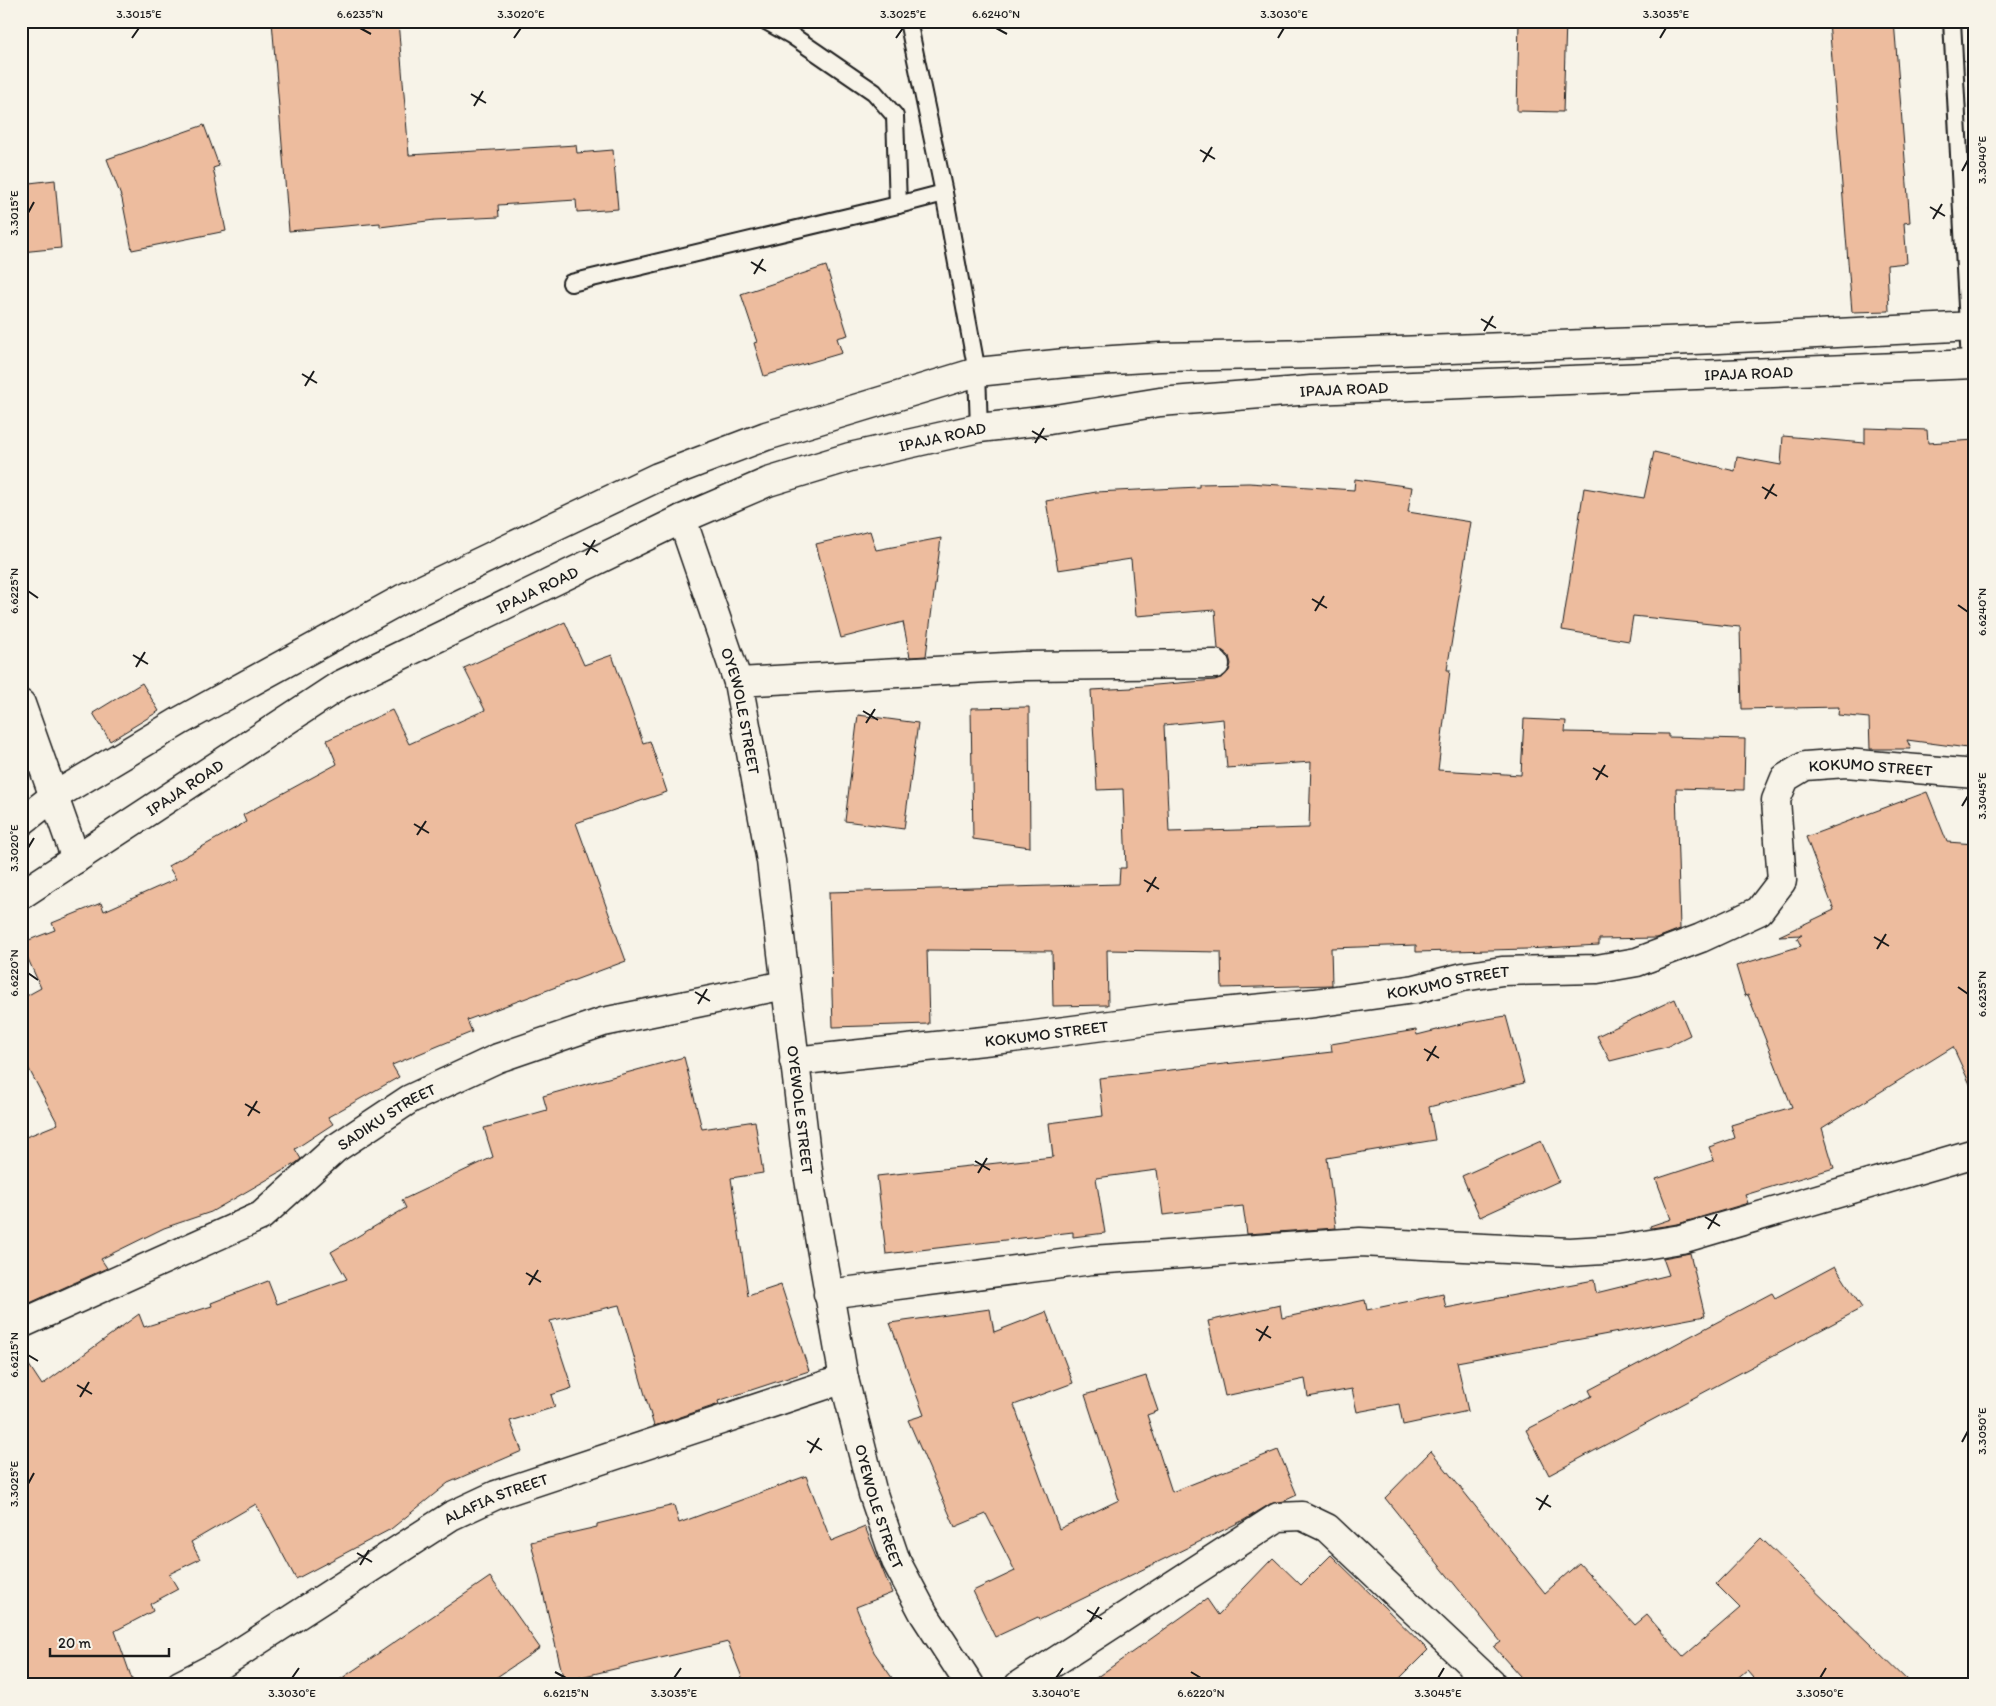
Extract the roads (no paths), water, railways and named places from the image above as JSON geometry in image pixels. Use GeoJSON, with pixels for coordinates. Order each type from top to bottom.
{"type":"FeatureCollection","features":[{"type":"Feature","properties":{"kind":"street"},"geometry":{"type":"LineString","coordinates":[[21,822],[53,797],[180,721],[402,599],[658,478],[766,436],[977,372],[1066,362],[1160,357],[1316,354],[1719,340],[1971,326]]}},
{"type":"Feature","properties":{"kind":"street","name":"IPAJA ROAD"},"geometry":{"type":"LineString","coordinates":[[21,895],[340,685],[682,519],[768,482],[850,457],[979,428],[1049,420],[1160,402],[1311,390],[1973,364]]}},
{"type":"Feature","properties":{"kind":"street","name":"OYEWOLE STREET"},"geometry":{"type":"LineString","coordinates":[[682,519],[738,682],[771,861],[809,1179],[844,1379],[874,1494],[896,1561],[924,1614],[970,1685]]}},
{"type":"Feature","properties":{"kind":"street"},"geometry":{"type":"LineString","coordinates":[[738,682],[1023,666],[1214,664]]}},
{"type":"Feature","properties":{"kind":"street"},"geometry":{"type":"LineString","coordinates":[[21,704],[76,859]]}},
{"type":"Feature","properties":{"kind":"street","name":"KOKUMO STREET"},"geometry":{"type":"LineString","coordinates":[[794,1061],[1012,1038],[1171,1017],[1314,1004],[1414,989],[1463,977],[1502,971],[1597,968],[1637,962],[1701,938],[1759,910],[1782,882],[1776,800],[1785,778],[1805,766],[1846,763],[1975,774]]}},
{"type":"Feature","properties":{"kind":"street","name":"SADIKU STREET"},"geometry":{"type":"LineString","coordinates":[[21,1324],[261,1216],[344,1142],[410,1099],[498,1058],[603,1022],[785,985]]}},
{"type":"Feature","properties":{"kind":"street"},"geometry":{"type":"LineString","coordinates":[[828,1294],[1092,1260],[1360,1242],[1570,1252],[1620,1249],[1681,1239],[1975,1153]]}},
{"type":"Feature","properties":{"kind":"street","name":"ALAFIA STREET"},"geometry":{"type":"LineString","coordinates":[[180,1685],[225,1662],[451,1516],[496,1495],[844,1379]]}},
{"type":"Feature","properties":{"kind":"street"},"geometry":{"type":"LineString","coordinates":[[1019,1685],[1278,1517],[1302,1516],[1327,1528],[1340,1539],[1493,1685]]}},
{"type":"Feature","properties":{"kind":"lane"},"geometry":{"type":"LineString","coordinates":[[766,21],[791,35],[874,92],[895,116],[898,205]]}},
{"type":"Feature","properties":{"kind":"lane"},"geometry":{"type":"LineString","coordinates":[[908,21],[944,193],[977,372],[979,428]]}},
{"type":"Feature","properties":{"kind":"lane"},"geometry":{"type":"LineString","coordinates":[[1952,21],[1973,364]]}},
{"type":"Feature","properties":{"kind":"lane"},"geometry":{"type":"LineString","coordinates":[[571,282],[944,193]]}}]}
